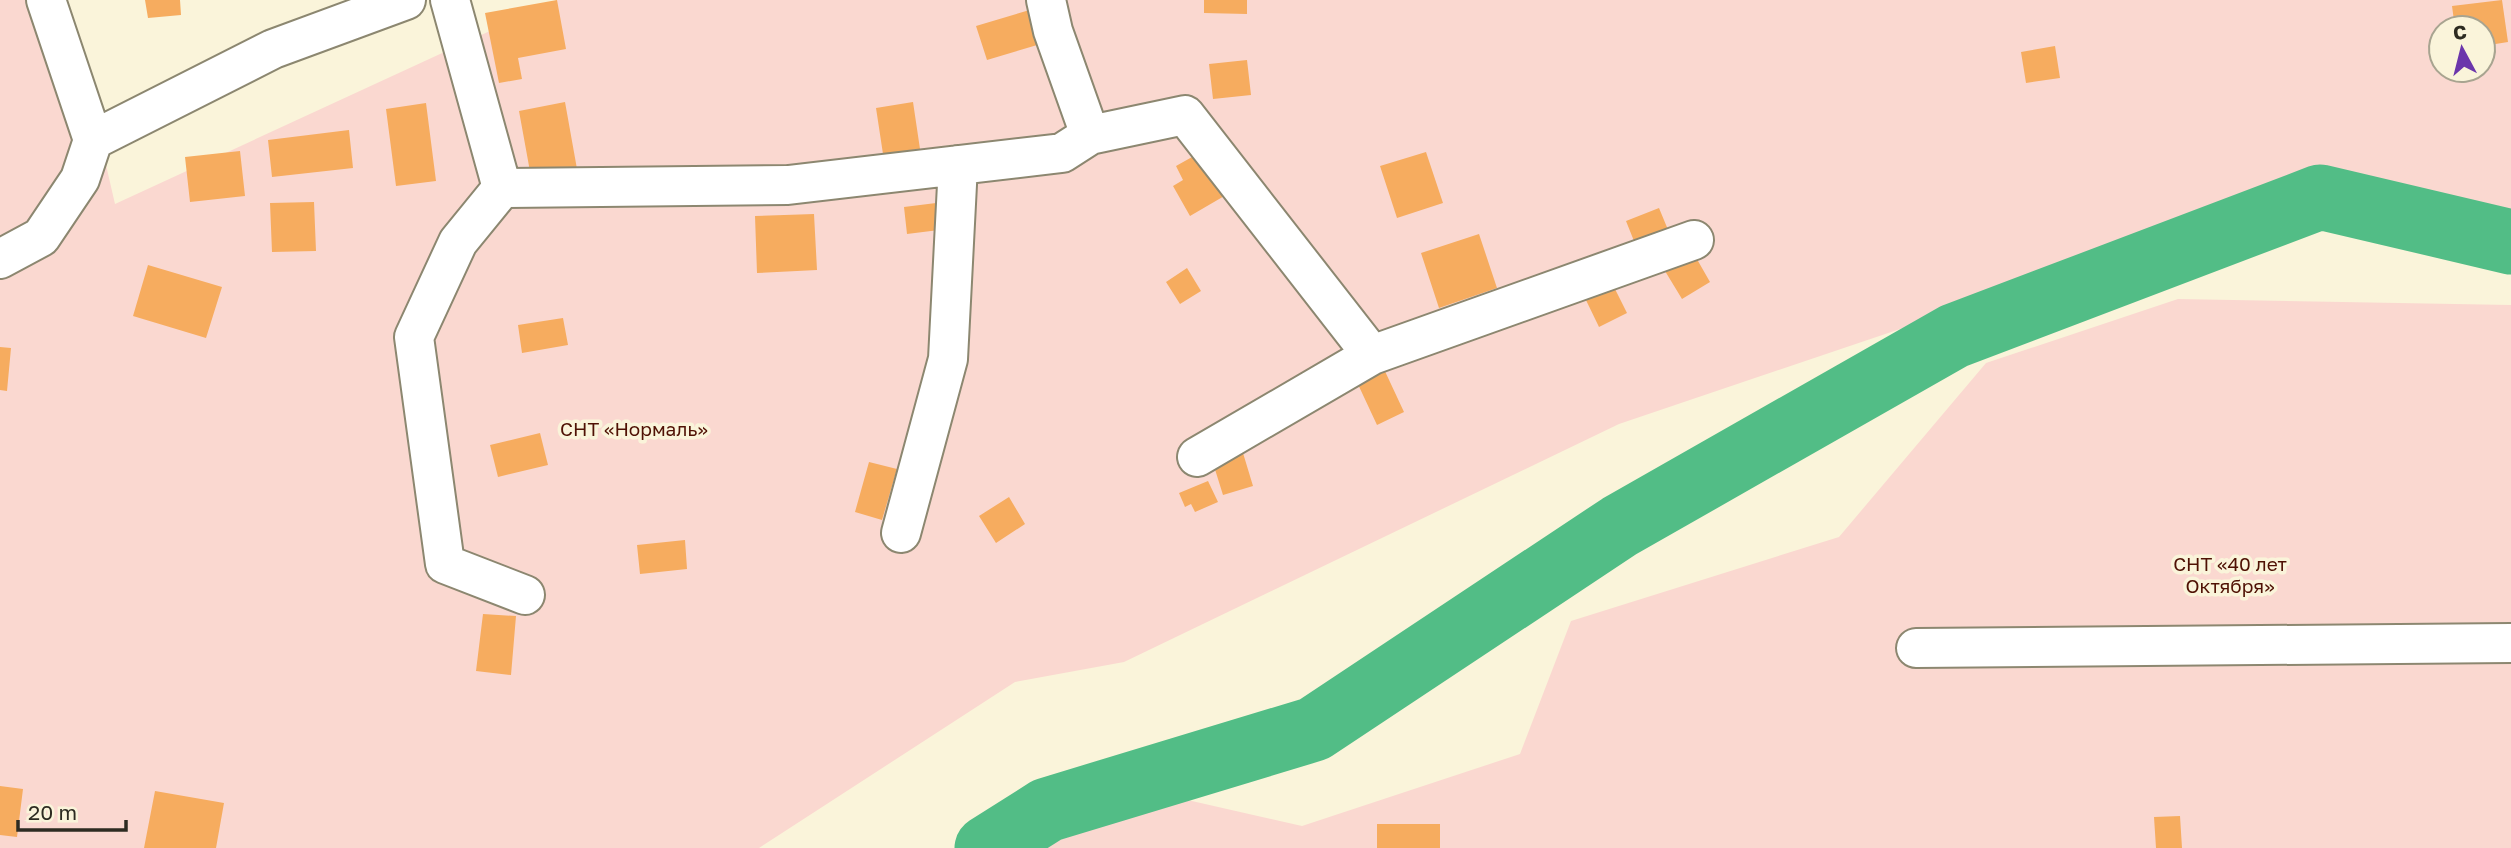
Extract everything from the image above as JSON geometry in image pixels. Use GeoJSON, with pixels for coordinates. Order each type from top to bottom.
{"type":"FeatureCollection","features":[{"type":"Feature","properties":{"kind":"lane"},"geometry":{"type":"LineString","coordinates":[[0,259],[41,237],[80,179],[93,140],[46,0]]}},
{"type":"Feature","properties":{"kind":"lane"},"geometry":{"type":"LineString","coordinates":[[93,140],[273,49],[406,0]]}},
{"type":"Feature","properties":{"kind":"lane"},"geometry":{"type":"LineString","coordinates":[[450,0],[502,188]]}},
{"type":"Feature","properties":{"kind":"lane"},"geometry":{"type":"LineString","coordinates":[[1046,0],[1053,31],[1090,135]]}},
{"type":"Feature","properties":{"kind":"lane"},"geometry":{"type":"LineString","coordinates":[[502,188],[788,185],[1062,153],[1090,135],[1185,116],[1372,355]]}},
{"type":"Feature","properties":{"kind":"lane"},"geometry":{"type":"LineString","coordinates":[[901,533],[948,359],[958,165]]}},
{"type":"Feature","properties":{"kind":"lane"},"geometry":{"type":"LineString","coordinates":[[502,188],[458,242],[414,337],[446,564],[525,595]]}},
{"type":"Feature","properties":{"kind":"lane"},"geometry":{"type":"LineString","coordinates":[[1197,457],[1372,355],[1694,240]]}},
{"type":"Feature","properties":{"kind":"lane"},"geometry":{"type":"LineString","coordinates":[[1916,648],[2511,643]]}},
{"type":"Feature","properties":{"kind":"green space","name":"СНТ «Нормаль»"},"geometry":{"type":"Polygon","coordinates":[[[0,0],[68,0],[115,204],[557,0],[2511,0],[2511,223],[2291,197],[1619,424],[1124,662],[1015,682],[759,848],[0,848],[0,0]]]}},
{"type":"Feature","properties":{"kind":"green space","name":"СНТ «40 лет Октября»"},"geometry":{"type":"Polygon","coordinates":[[[2178,299],[2511,305],[2511,848],[1007,848],[1126,786],[1302,826],[1520,754],[1571,621],[1839,537],[1986,363],[2178,299]]]}},
{"type":"Feature","properties":{"kind":"building"},"geometry":{"type":"Polygon","coordinates":[[[145,0],[180,0],[181,15],[148,18],[145,0]]]}},
{"type":"Feature","properties":{"kind":"building"},"geometry":{"type":"Polygon","coordinates":[[[557,0],[566,49],[518,58],[522,79],[499,83],[485,13],[557,0]]]}},
{"type":"Feature","properties":{"kind":"building"},"geometry":{"type":"Polygon","coordinates":[[[1204,0],[1247,0],[1247,14],[1204,13],[1204,0]]]}},
{"type":"Feature","properties":{"kind":"building"},"geometry":{"type":"Polygon","coordinates":[[[2502,0],[2508,42],[2497,44],[2497,14],[2453,14],[2452,6],[2502,0]]]}},
{"type":"Feature","properties":{"kind":"building"},"geometry":{"type":"Polygon","coordinates":[[[1033,9],[1044,43],[987,60],[976,26],[1033,9]]]}},
{"type":"Feature","properties":{"kind":"building"},"geometry":{"type":"Polygon","coordinates":[[[2055,46],[2060,78],[2026,83],[2021,52],[2055,46]]]}},
{"type":"Feature","properties":{"kind":"building"},"geometry":{"type":"Polygon","coordinates":[[[1247,60],[1251,95],[1213,99],[1209,64],[1247,60]]]}},
{"type":"Feature","properties":{"kind":"building"},"geometry":{"type":"Polygon","coordinates":[[[565,102],[577,169],[531,177],[519,111],[565,102]]]}},
{"type":"Feature","properties":{"kind":"building"},"geometry":{"type":"Polygon","coordinates":[[[913,102],[920,149],[883,154],[876,108],[913,102]]]}},
{"type":"Feature","properties":{"kind":"building"},"geometry":{"type":"Polygon","coordinates":[[[426,103],[436,181],[396,186],[386,109],[426,103]]]}},
{"type":"Feature","properties":{"kind":"building"},"geometry":{"type":"Polygon","coordinates":[[[349,130],[353,168],[272,177],[268,140],[349,130]]]}},
{"type":"Feature","properties":{"kind":"building"},"geometry":{"type":"Polygon","coordinates":[[[240,151],[245,196],[190,202],[185,157],[240,151]]]}},
{"type":"Feature","properties":{"kind":"building"},"geometry":{"type":"Polygon","coordinates":[[[1201,152],[1226,195],[1190,216],[1173,186],[1183,180],[1176,166],[1201,152]]]}},
{"type":"Feature","properties":{"kind":"building"},"geometry":{"type":"Polygon","coordinates":[[[1426,152],[1443,203],[1397,218],[1380,166],[1426,152]]]}},
{"type":"Feature","properties":{"kind":"building"},"geometry":{"type":"Polygon","coordinates":[[[314,202],[316,251],[272,252],[270,203],[314,202]]]}},
{"type":"Feature","properties":{"kind":"building"},"geometry":{"type":"Polygon","coordinates":[[[936,203],[939,230],[907,234],[904,207],[936,203]]]}},
{"type":"Feature","properties":{"kind":"building"},"geometry":{"type":"Polygon","coordinates":[[[1659,208],[1671,237],[1638,251],[1626,221],[1659,208]]]}},
{"type":"Feature","properties":{"kind":"building"},"geometry":{"type":"Polygon","coordinates":[[[814,214],[817,270],[757,273],[755,216],[814,214]]]}},
{"type":"Feature","properties":{"kind":"building"},"geometry":{"type":"Polygon","coordinates":[[[1479,234],[1497,288],[1439,308],[1421,253],[1479,234]]]}},
{"type":"Feature","properties":{"kind":"building"},"geometry":{"type":"Polygon","coordinates":[[[1694,254],[1710,282],[1682,299],[1665,271],[1694,254]]]}},
{"type":"Feature","properties":{"kind":"building"},"geometry":{"type":"Polygon","coordinates":[[[148,265],[222,287],[206,338],[133,316],[148,265]]]}},
{"type":"Feature","properties":{"kind":"building"},"geometry":{"type":"Polygon","coordinates":[[[1187,268],[1201,291],[1180,304],[1166,282],[1187,268]]]}},
{"type":"Feature","properties":{"kind":"building"},"geometry":{"type":"Polygon","coordinates":[[[1612,283],[1627,313],[1599,327],[1584,296],[1612,283]]]}},
{"type":"Feature","properties":{"kind":"building"},"geometry":{"type":"Polygon","coordinates":[[[563,318],[568,345],[522,353],[518,325],[563,318]]]}},
{"type":"Feature","properties":{"kind":"building"},"geometry":{"type":"Polygon","coordinates":[[[0,347],[11,348],[7,391],[0,390],[0,347]]]}},
{"type":"Feature","properties":{"kind":"building"},"geometry":{"type":"Polygon","coordinates":[[[1383,367],[1404,412],[1377,425],[1356,380],[1383,367]]]}},
{"type":"Feature","properties":{"kind":"building"},"geometry":{"type":"Polygon","coordinates":[[[540,433],[548,465],[498,477],[490,445],[540,433]]]}},
{"type":"Feature","properties":{"kind":"building"},"geometry":{"type":"Polygon","coordinates":[[[1243,453],[1253,486],[1223,495],[1213,463],[1243,453]]]}},
{"type":"Feature","properties":{"kind":"building"},"geometry":{"type":"Polygon","coordinates":[[[869,462],[897,469],[882,520],[855,512],[869,462]]]}},
{"type":"Feature","properties":{"kind":"building"},"geometry":{"type":"Polygon","coordinates":[[[1208,481],[1218,502],[1195,512],[1191,504],[1185,507],[1179,493],[1208,481]]]}},
{"type":"Feature","properties":{"kind":"building"},"geometry":{"type":"Polygon","coordinates":[[[1009,497],[1025,524],[996,543],[979,516],[1009,497]]]}},
{"type":"Feature","properties":{"kind":"building"},"geometry":{"type":"Polygon","coordinates":[[[685,540],[687,569],[640,574],[637,545],[685,540]]]}},
{"type":"Feature","properties":{"kind":"building"},"geometry":{"type":"Polygon","coordinates":[[[483,614],[516,616],[511,675],[476,671],[483,614]]]}},
{"type":"Feature","properties":{"kind":"building"},"geometry":{"type":"Polygon","coordinates":[[[0,786],[23,789],[17,837],[0,835],[0,786]]]}},
{"type":"Feature","properties":{"kind":"building"},"geometry":{"type":"Polygon","coordinates":[[[155,791],[224,803],[216,848],[144,848],[155,791]]]}},
{"type":"Feature","properties":{"kind":"building"},"geometry":{"type":"Polygon","coordinates":[[[2180,816],[2182,848],[2156,848],[2154,817],[2180,816]]]}},
{"type":"Feature","properties":{"kind":"building"},"geometry":{"type":"Polygon","coordinates":[[[1377,824],[1440,824],[1440,848],[1377,848],[1377,824]]]}},
{"type":"Feature","properties":{"kind":"waterway"},"geometry":{"type":"LineString","coordinates":[[987,848],[1047,810],[1314,729],[1620,526],[1954,336],[2320,197],[2511,242]]}}]}
